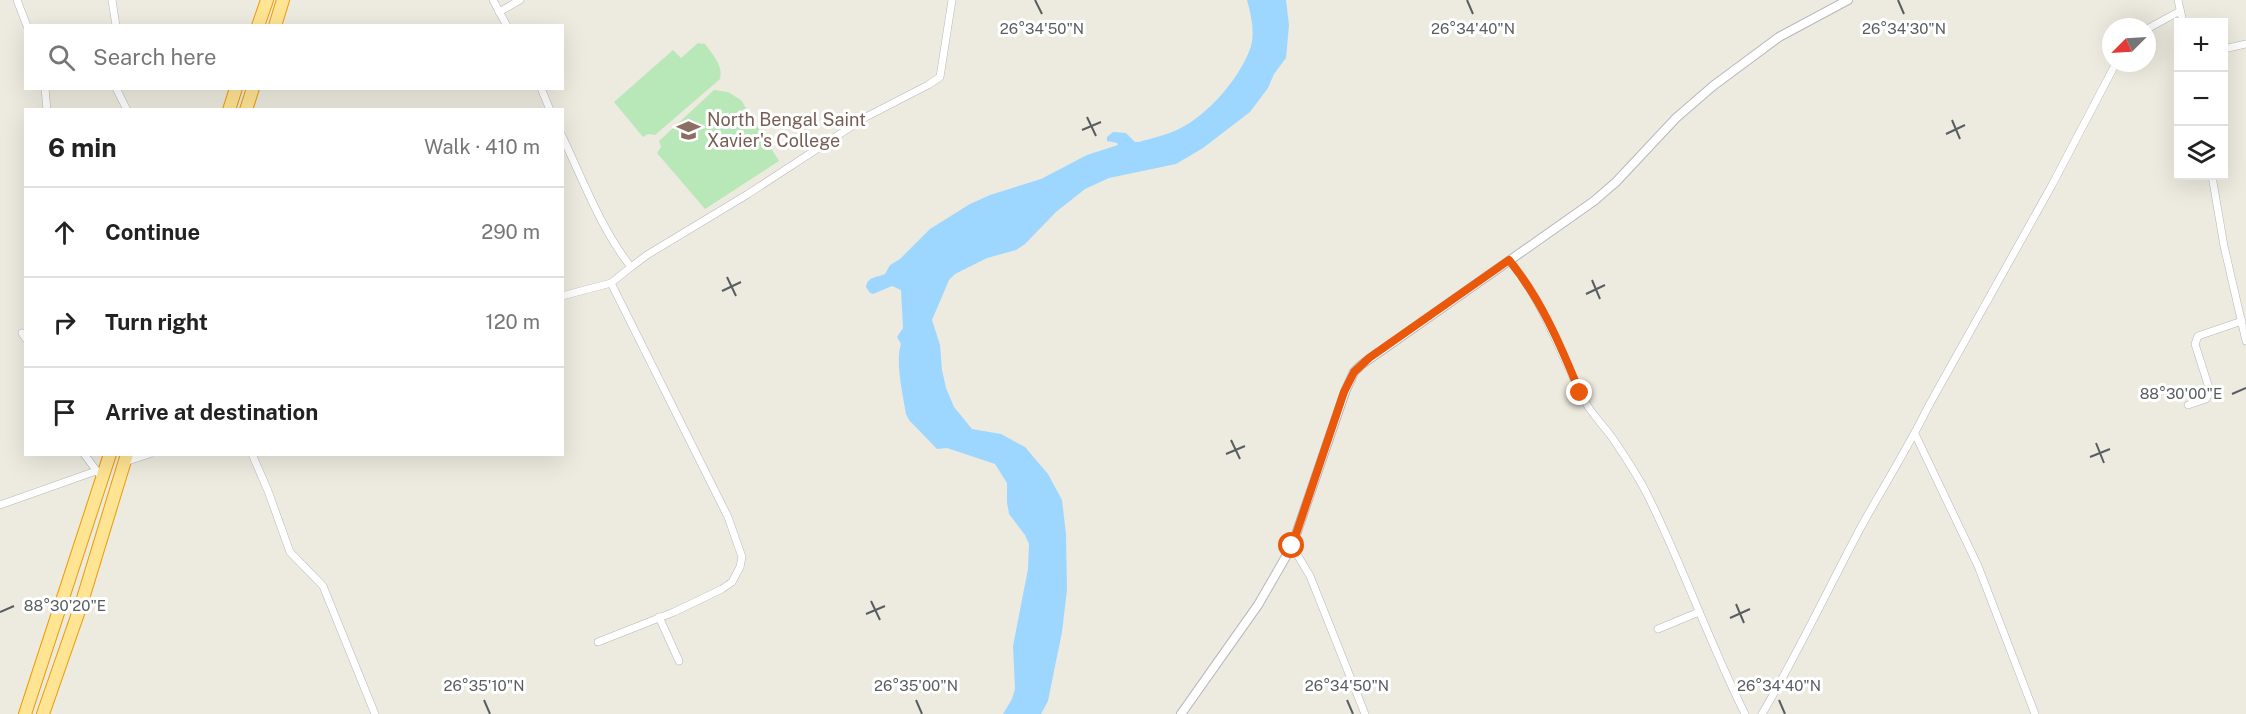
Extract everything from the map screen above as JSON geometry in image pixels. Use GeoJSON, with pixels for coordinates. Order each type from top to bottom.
{"type":"FeatureCollection","features":[{"type":"Feature","properties":{"kind":"highway"},"geometry":{"type":"LineString","coordinates":[[259,24],[267,0]]}},
{"type":"Feature","properties":{"kind":"highway"},"geometry":{"type":"LineString","coordinates":[[276,24],[283,0]]}},
{"type":"Feature","properties":{"kind":"highway"},"geometry":{"type":"LineString","coordinates":[[230,108],[235,90]]}},
{"type":"Feature","properties":{"kind":"highway"},"geometry":{"type":"LineString","coordinates":[[247,108],[252,90]]}},
{"type":"Feature","properties":{"kind":"highway"},"geometry":{"type":"LineString","coordinates":[[25,714],[99,475],[109,456]]}},
{"type":"Feature","properties":{"kind":"highway"},"geometry":{"type":"LineString","coordinates":[[43,714],[81,605],[126,458]]}},
{"type":"Feature","properties":{"kind":"street"},"geometry":{"type":"LineString","coordinates":[[17,0],[26,24]]}},
{"type":"Feature","properties":{"kind":"street"},"geometry":{"type":"LineString","coordinates":[[112,0],[116,24]]}},
{"type":"Feature","properties":{"kind":"street"},"geometry":{"type":"LineString","coordinates":[[493,0],[506,24]]}},
{"type":"Feature","properties":{"kind":"street"},"geometry":{"type":"LineString","coordinates":[[499,12],[520,0]]}},
{"type":"Feature","properties":{"kind":"street"},"geometry":{"type":"LineString","coordinates":[[564,295],[611,283],[647,255],[748,194],[866,117],[940,77],[952,0]]}},
{"type":"Feature","properties":{"kind":"street"},"geometry":{"type":"LineString","coordinates":[[1181,714],[1258,605],[1292,546],[1344,392],[1354,372],[1389,344],[1563,225],[1609,189],[1677,118],[1729,73],[1779,38],[1848,0]]}},
{"type":"Feature","properties":{"kind":"street"},"geometry":{"type":"LineString","coordinates":[[2178,0],[2182,18]]}},
{"type":"Feature","properties":{"kind":"street"},"geometry":{"type":"LineString","coordinates":[[2156,24],[2180,11]]}},
{"type":"Feature","properties":{"kind":"street"},"geometry":{"type":"LineString","coordinates":[[2228,48],[2246,44]]}},
{"type":"Feature","properties":{"kind":"street"},"geometry":{"type":"LineString","coordinates":[[1762,714],[1862,526],[2052,185],[2111,72]]}},
{"type":"Feature","properties":{"kind":"street"},"geometry":{"type":"LineString","coordinates":[[45,90],[47,108]]}},
{"type":"Feature","properties":{"kind":"street"},"geometry":{"type":"LineString","coordinates":[[117,90],[126,108]]}},
{"type":"Feature","properties":{"kind":"street"},"geometry":{"type":"LineString","coordinates":[[542,90],[549,108]]}},
{"type":"Feature","properties":{"kind":"street"},"geometry":{"type":"LineString","coordinates":[[564,140],[592,201],[620,253],[631,267]]}},
{"type":"Feature","properties":{"kind":"street"},"geometry":{"type":"LineString","coordinates":[[2213,180],[2224,246],[2246,341]]}},
{"type":"Feature","properties":{"kind":"street"},"geometry":{"type":"LineString","coordinates":[[1509,260],[1525,279],[1548,321],[1585,402],[1615,443],[1646,492],[1745,714]]}},
{"type":"Feature","properties":{"kind":"street"},"geometry":{"type":"LineString","coordinates":[[598,642],[659,618],[722,589],[732,582],[740,567],[742,557],[728,517],[611,283]]}},
{"type":"Feature","properties":{"kind":"street"},"geometry":{"type":"LineString","coordinates":[[2188,405],[2206,399],[2210,391],[2195,344],[2196,339],[2198,336],[2242,321]]}},
{"type":"Feature","properties":{"kind":"street"},"geometry":{"type":"LineString","coordinates":[[1915,434],[1978,566],[2035,714]]}},
{"type":"Feature","properties":{"kind":"street"},"geometry":{"type":"LineString","coordinates":[[0,505],[99,475],[85,456]]}},
{"type":"Feature","properties":{"kind":"street"},"geometry":{"type":"LineString","coordinates":[[253,456],[268,490],[290,552],[323,586],[375,714]]}},
{"type":"Feature","properties":{"kind":"street"},"geometry":{"type":"LineString","coordinates":[[1292,546],[1310,576],[1365,714]]}},
{"type":"Feature","properties":{"kind":"street"},"geometry":{"type":"LineString","coordinates":[[1658,629],[1699,612]]}},
{"type":"Feature","properties":{"kind":"street"},"geometry":{"type":"LineString","coordinates":[[659,618],[679,661]]}},
{"type":"Feature","properties":{"kind":"green space"},"geometry":{"type":"Polygon","coordinates":[[[698,43],[705,44],[717,60],[720,79],[655,135],[648,134],[643,137],[614,102],[673,50],[681,58],[698,43]]]}},
{"type":"Feature","properties":{"kind":"green space"},"geometry":{"type":"Polygon","coordinates":[[[714,90],[728,92],[741,100],[779,161],[705,209],[657,153],[661,147],[659,141],[714,90]]]}},
{"type":"Feature","properties":{"kind":"water"},"geometry":{"type":"Polygon","coordinates":[[[1247,0],[1286,0],[1289,25],[1286,58],[1250,112],[1203,148],[1176,164],[1109,178],[1085,189],[1056,212],[1025,244],[1016,250],[987,258],[955,274],[949,280],[932,320],[940,345],[946,388],[954,407],[972,429],[1001,434],[1025,447],[1048,474],[1062,500],[1066,534],[1067,590],[1062,632],[1048,701],[1041,714],[1003,714],[1015,689],[1013,646],[1028,569],[1029,544],[1009,514],[1007,483],[995,464],[947,448],[937,449],[909,420],[900,379],[901,344],[897,337],[903,328],[901,290],[892,286],[873,294],[866,287],[867,283],[885,274],[890,265],[900,259],[930,229],[970,204],[990,195],[1041,179],[1087,155],[1118,145],[1107,141],[1107,137],[1113,132],[1126,133],[1135,142],[1139,142],[1164,135],[1190,123],[1222,94],[1246,58],[1251,46],[1253,29],[1247,0]]]}},
{"type":"Feature","properties":{"kind":"place","name":"North Bengal Saint Xavier's College"},"geometry":{"type":"Point","coordinates":[689,130]}},
{"type":"Feature","properties":{"kind":"route"},"geometry":{"type":"LineString","coordinates":[[1292,546],[1344,392],[1354,372],[1361,364],[1509,260],[1525,279],[1548,321],[1580,393]]}}]}
